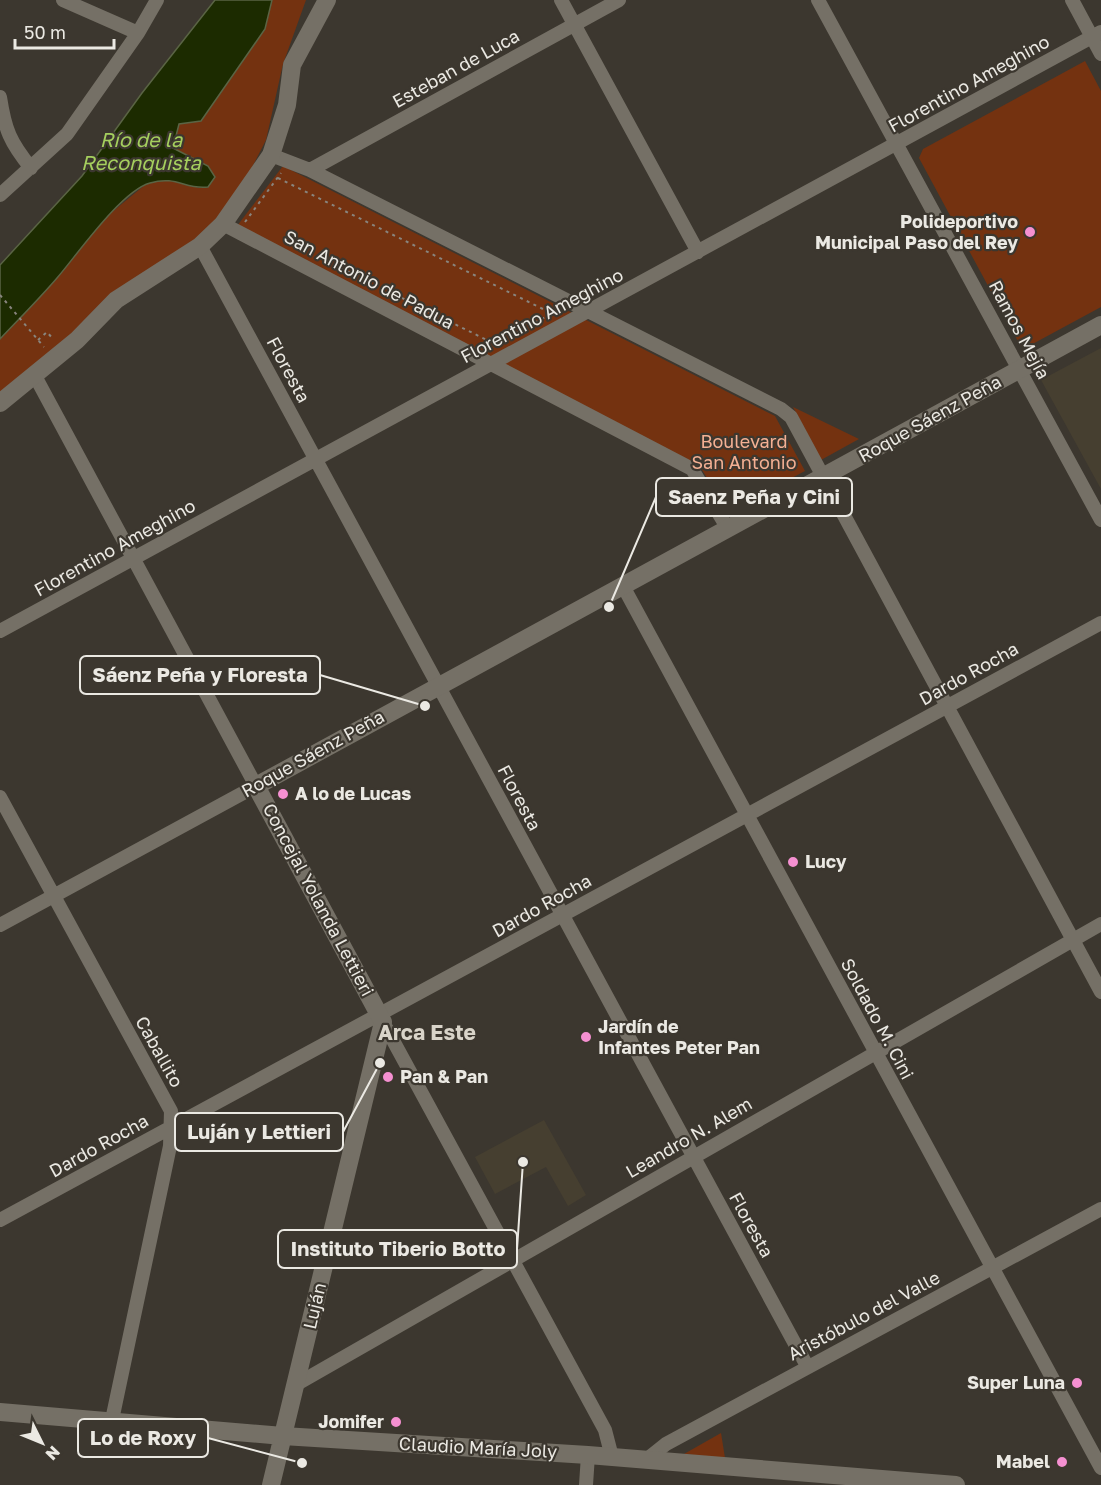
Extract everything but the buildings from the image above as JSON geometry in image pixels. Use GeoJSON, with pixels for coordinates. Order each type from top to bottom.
{"type":"FeatureCollection","features":[{"type":"Feature","properties":{"kind":"street"},"geometry":{"type":"LineString","coordinates":[[63,0],[138,33]]}},
{"type":"Feature","properties":{"kind":"street"},"geometry":{"type":"LineString","coordinates":[[0,195],[67,134],[138,33],[157,0]]}},
{"type":"Feature","properties":{"kind":"street"},"geometry":{"type":"LineString","coordinates":[[0,403],[78,340],[116,300],[234,223],[271,155],[287,105],[292,65],[327,0]]}},
{"type":"Feature","properties":{"kind":"street"},"geometry":{"type":"LineString","coordinates":[[561,0],[698,252]]}},
{"type":"Feature","properties":{"kind":"street","name":"Esteban de Luca"},"geometry":{"type":"LineString","coordinates":[[310,170],[619,0]]}},
{"type":"Feature","properties":{"kind":"street","name":"Ramos Mejía"},"geometry":{"type":"LineString","coordinates":[[818,0],[1101,520]]}},
{"type":"Feature","properties":{"kind":"street"},"geometry":{"type":"LineString","coordinates":[[1072,0],[1096,35],[1101,54]]}},
{"type":"Feature","properties":{"kind":"street","name":"Florentino Ameghino"},"geometry":{"type":"LineString","coordinates":[[0,631],[1096,35]]}},
{"type":"Feature","properties":{"kind":"street"},"geometry":{"type":"LineString","coordinates":[[0,98],[6,146],[31,168]]}},
{"type":"Feature","properties":{"kind":"street"},"geometry":{"type":"LineString","coordinates":[[271,155],[310,170],[590,310],[781,409],[798,428],[1101,992]]}},
{"type":"Feature","properties":{"kind":"street","name":"San Antonio de Padua"},"geometry":{"type":"LineString","coordinates":[[234,223],[490,364],[692,469],[700,477],[728,529]]}},
{"type":"Feature","properties":{"kind":"street","name":"Floresta"},"geometry":{"type":"LineString","coordinates":[[200,246],[807,1366]]}},
{"type":"Feature","properties":{"kind":"street","name":"Roque Sáenz Peña"},"geometry":{"type":"LineString","coordinates":[[0,925],[1101,326]]}},
{"type":"Feature","properties":{"kind":"street","name":"Concejal Yolanda Lettieri"},"geometry":{"type":"LineString","coordinates":[[35,376],[605,1430],[612,1457]]}},
{"type":"Feature","properties":{"kind":"street","name":"Soldado M. Cini"},"geometry":{"type":"LineString","coordinates":[[623,586],[1101,1468]]}},
{"type":"Feature","properties":{"kind":"street","name":"Dardo Rocha"},"geometry":{"type":"LineString","coordinates":[[0,1220],[172,1126],[382,1018],[562,916],[1101,623]]}},
{"type":"Feature","properties":{"kind":"street","name":"Caballito"},"geometry":{"type":"LineString","coordinates":[[0,797],[171,1111],[170,1146],[112,1420]]}},
{"type":"Feature","properties":{"kind":"street","name":"Leandro N. Alem"},"geometry":{"type":"LineString","coordinates":[[297,1384],[1101,924]]}},
{"type":"Feature","properties":{"kind":"street","name":"Luján"},"geometry":{"type":"LineString","coordinates":[[272,1485],[382,1018]]}},
{"type":"Feature","properties":{"kind":"street","name":"Aristóbulo del Valle"},"geometry":{"type":"LineString","coordinates":[[646,1460],[666,1444],[807,1366],[1101,1209]]}},
{"type":"Feature","properties":{"kind":"street","name":"Claudio María Joly"},"geometry":{"type":"LineString","coordinates":[[0,1412],[283,1436],[612,1457],[789,1479],[956,1485]]}},
{"type":"Feature","properties":{"kind":"street"},"geometry":{"type":"LineString","coordinates":[[586,1485],[588,1455]]}},
{"type":"Feature","properties":{"kind":"path"},"geometry":{"type":"LineString","coordinates":[[234,223],[278,178],[290,161]]}},
{"type":"Feature","properties":{"kind":"path"},"geometry":{"type":"LineString","coordinates":[[278,178],[569,322]]}},
{"type":"Feature","properties":{"kind":"path"},"geometry":{"type":"LineString","coordinates":[[318,257],[512,352]]}},
{"type":"Feature","properties":{"kind":"path"},"geometry":{"type":"LineString","coordinates":[[0,295],[44,347]]}},
{"type":"Feature","properties":{"kind":"path"},"geometry":{"type":"LineString","coordinates":[[474,355],[573,302]]}},
{"type":"Feature","properties":{"kind":"shaded area"},"geometry":{"type":"Polygon","coordinates":[[[1101,348],[1101,489],[1041,380],[1101,348]]]}},
{"type":"Feature","properties":{"kind":"shaded area"},"geometry":{"type":"Polygon","coordinates":[[[544,1120],[586,1195],[568,1206],[546,1167],[495,1194],[475,1157],[544,1120]]]}},
{"type":"Feature","properties":{"kind":"green space"},"geometry":{"type":"Polygon","coordinates":[[[272,0],[306,0],[283,64],[266,140],[243,185],[211,229],[0,397],[0,339],[57,277],[106,217],[146,184],[168,179],[199,188],[208,166],[173,148],[179,124],[202,120],[265,29],[272,0]]]}},
{"type":"Feature","properties":{"kind":"green space","name":"Polideportivo Municipal Paso del Rey"},"geometry":{"type":"Polygon","coordinates":[[[1085,61],[1101,91],[1101,307],[1027,347],[1020,345],[919,158],[923,149],[1085,61]]]}},
{"type":"Feature","properties":{"kind":"green space","name":"Boulevard San Antonio"},"geometry":{"type":"Polygon","coordinates":[[[283,166],[775,416],[805,471],[727,512],[701,468],[237,226],[283,166]]]}},
{"type":"Feature","properties":{"kind":"green space"},"geometry":{"type":"Polygon","coordinates":[[[793,407],[859,439],[821,460],[793,407]]]}},
{"type":"Feature","properties":{"kind":"green space"},"geometry":{"type":"Polygon","coordinates":[[[721,1433],[725,1458],[684,1454],[721,1433]]]}},
{"type":"Feature","properties":{"kind":"water","name":"Río de la Reconquista"},"geometry":{"type":"Polygon","coordinates":[[[215,0],[272,0],[265,29],[201,121],[179,124],[173,148],[208,166],[215,177],[208,187],[193,187],[159,181],[138,188],[100,225],[50,286],[0,339],[0,265],[82,176],[142,93],[215,0]]]}},
{"type":"Feature","properties":{"kind":"place","name":"Polideportivo Municipal Paso del Rey"},"geometry":{"type":"Point","coordinates":[1030,232]}},
{"type":"Feature","properties":{"kind":"place","name":"Saenz Peña y Cini"},"geometry":{"type":"Point","coordinates":[609,607]}},
{"type":"Feature","properties":{"kind":"place","name":"Sáenz Peña y Floresta"},"geometry":{"type":"Point","coordinates":[425,706]}},
{"type":"Feature","properties":{"kind":"place","name":"A lo de Lucas"},"geometry":{"type":"Point","coordinates":[283,794]}},
{"type":"Feature","properties":{"kind":"place","name":"Lucy"},"geometry":{"type":"Point","coordinates":[793,862]}},
{"type":"Feature","properties":{"kind":"place","name":"Jardín de Infantes Peter Pan"},"geometry":{"type":"Point","coordinates":[586,1037]}},
{"type":"Feature","properties":{"kind":"place","name":"Luján y Lettieri"},"geometry":{"type":"Point","coordinates":[380,1063]}},
{"type":"Feature","properties":{"kind":"place","name":"Pan & Pan"},"geometry":{"type":"Point","coordinates":[388,1077]}},
{"type":"Feature","properties":{"kind":"place","name":"Instituto Tiberio Botto"},"geometry":{"type":"Point","coordinates":[523,1162]}},
{"type":"Feature","properties":{"kind":"place","name":"Super Luna"},"geometry":{"type":"Point","coordinates":[1077,1383]}},
{"type":"Feature","properties":{"kind":"place","name":"Jomifer"},"geometry":{"type":"Point","coordinates":[396,1422]}},
{"type":"Feature","properties":{"kind":"place","name":"Mabel"},"geometry":{"type":"Point","coordinates":[1062,1462]}},
{"type":"Feature","properties":{"kind":"place","name":"Lo de Roxy"},"geometry":{"type":"Point","coordinates":[302,1463]}},
{"type":"Feature","properties":{"kind":"district","name":"Arca Este"},"geometry":{"type":"Point","coordinates":[427,1033]}}]}
